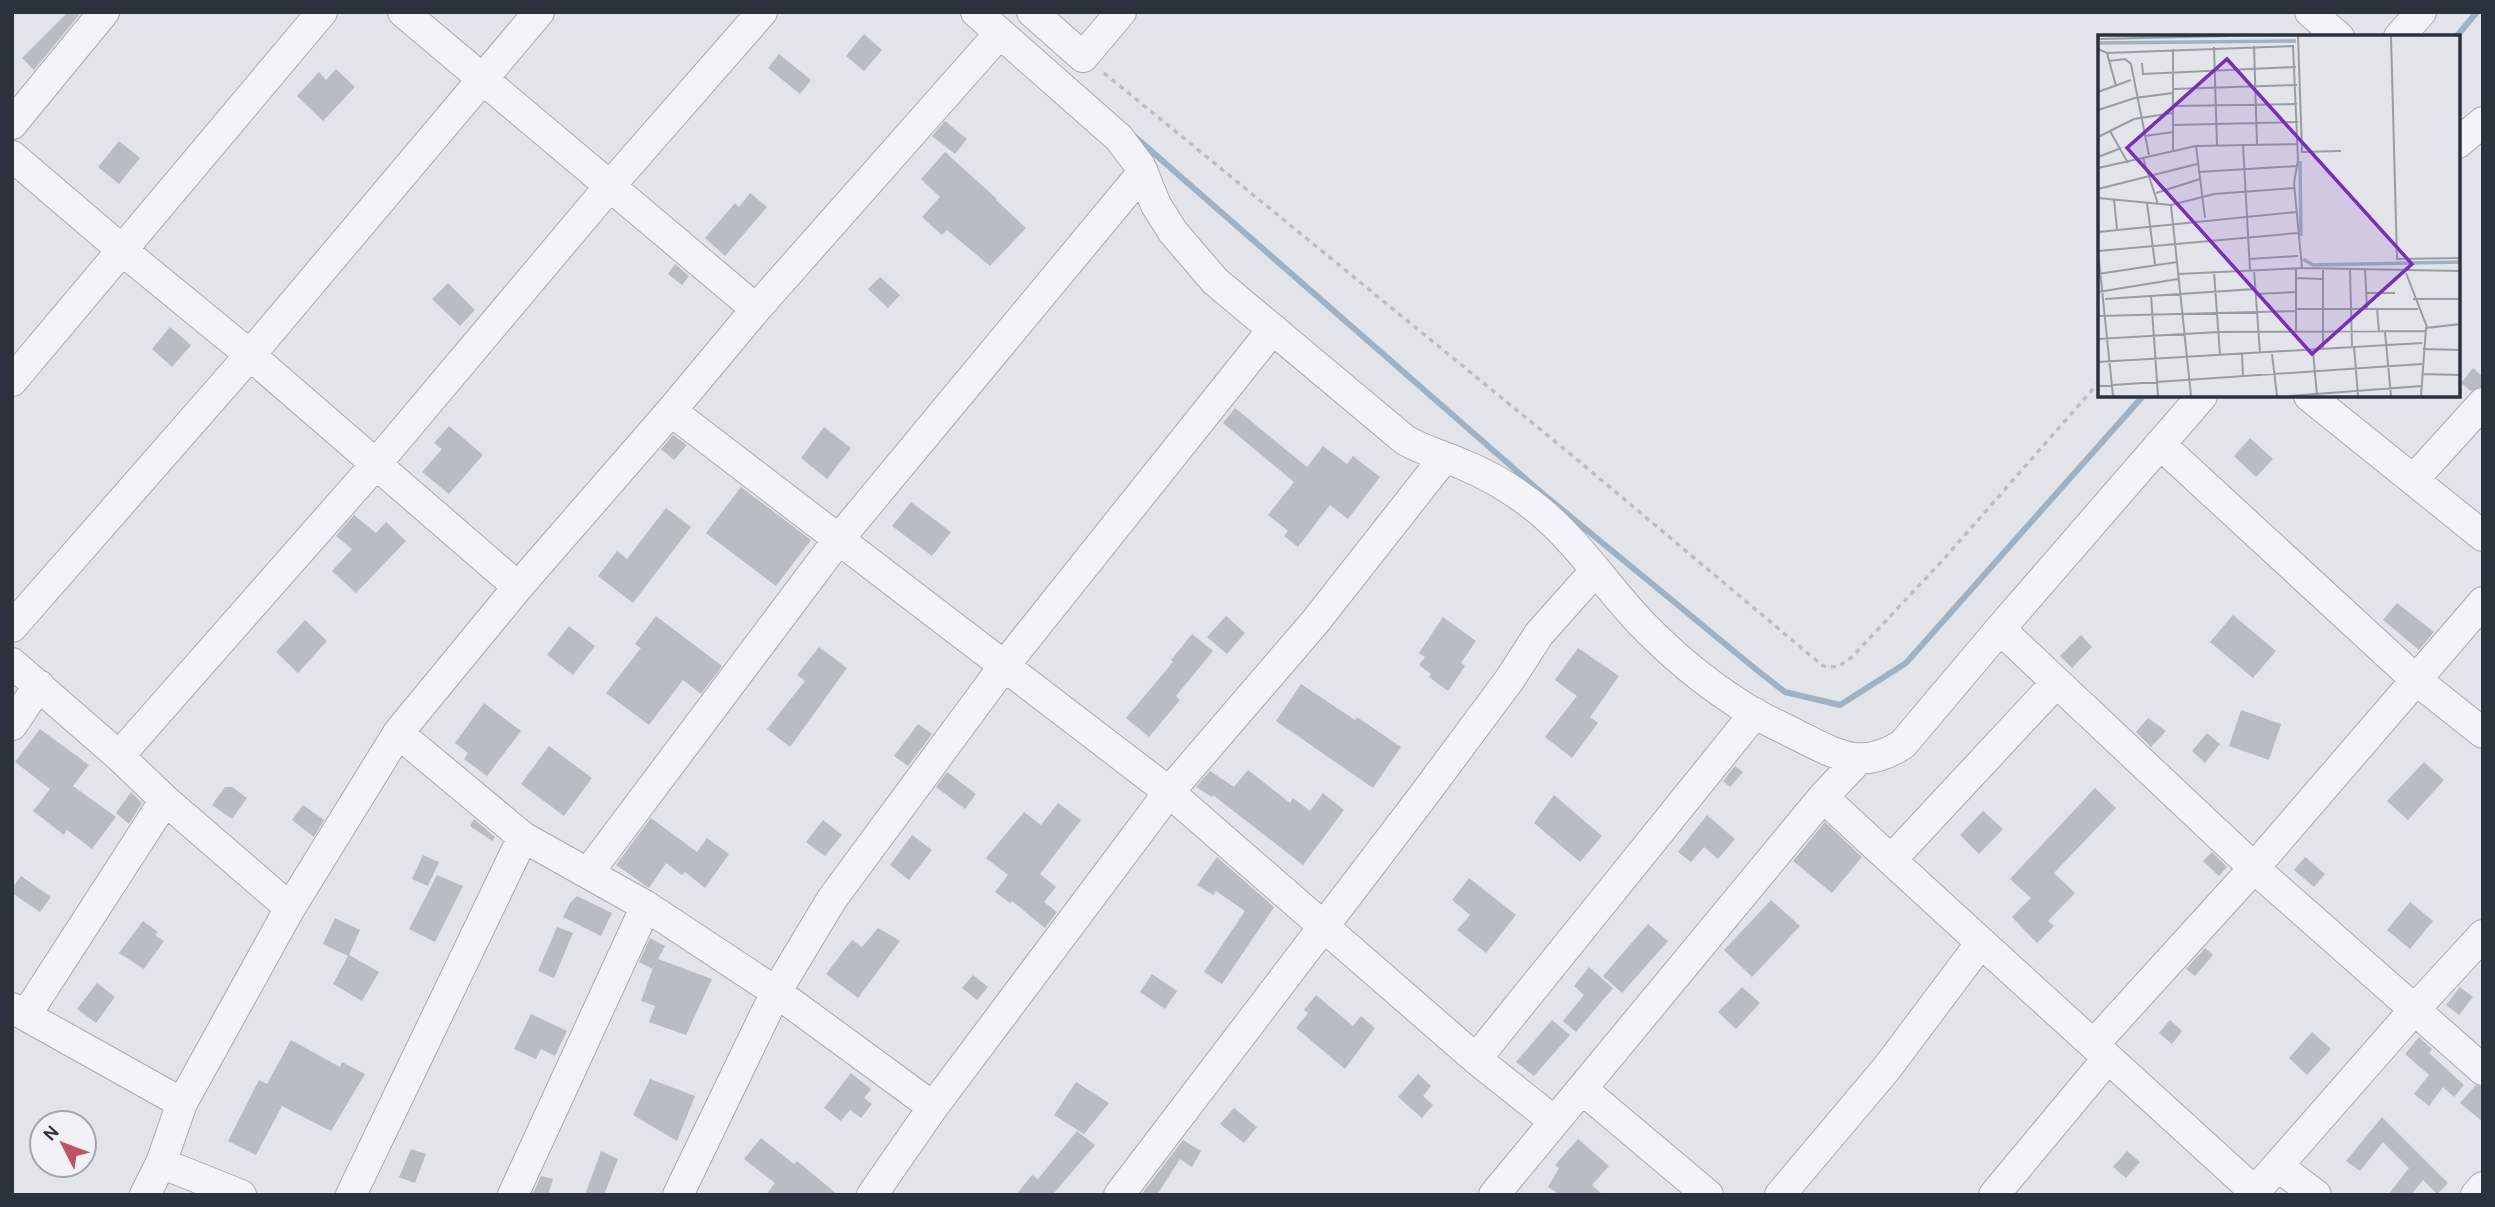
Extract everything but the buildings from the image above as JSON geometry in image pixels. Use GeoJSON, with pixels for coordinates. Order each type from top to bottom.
{"type":"FeatureCollection","features":[{"type":"Feature","properties":{"kind":"street"},"geometry":{"type":"LineString","coordinates":[[12,124],[104,12]]}},
{"type":"Feature","properties":{"kind":"street"},"geometry":{"type":"LineString","coordinates":[[12,381],[322,12]]}},
{"type":"Feature","properties":{"kind":"street"},"geometry":{"type":"LineString","coordinates":[[403,12],[756,309]]}},
{"type":"Feature","properties":{"kind":"street"},"geometry":{"type":"LineString","coordinates":[[12,627],[250,355],[539,12]]}},
{"type":"Feature","properties":{"kind":"street"},"geometry":{"type":"LineString","coordinates":[[119,756],[376,464],[609,187],[762,12]]}},
{"type":"Feature","properties":{"kind":"street"},"geometry":{"type":"LineString","coordinates":[[976,12],[1108,127],[1128,149],[1143,172],[1156,205],[1193,257],[1233,298],[1405,440],[1419,449],[1482,474],[1538,510],[1576,546],[1641,623],[1705,680],[1755,713],[1835,755],[1859,759],[1883,755],[1903,744],[2201,397]]}},
{"type":"Feature","properties":{"kind":"street"},"geometry":{"type":"LineString","coordinates":[[1032,12],[1083,57],[1121,12]]}},
{"type":"Feature","properties":{"kind":"street"},"geometry":{"type":"LineString","coordinates":[[2310,12],[2337,35]]}},
{"type":"Feature","properties":{"kind":"street"},"geometry":{"type":"LineString","coordinates":[[2401,35],[2421,12]]}},
{"type":"Feature","properties":{"kind":"street"},"geometry":{"type":"LineString","coordinates":[[145,1195],[162,1163],[182,1104],[290,908],[398,733],[518,587],[756,309],[1000,33]]}},
{"type":"Feature","properties":{"kind":"street"},"geometry":{"type":"LineString","coordinates":[[2460,141],[2483,122]]}},
{"type":"Feature","properties":{"kind":"street"},"geometry":{"type":"LineString","coordinates":[[12,156],[250,355],[518,587]]}},
{"type":"Feature","properties":{"kind":"street"},"geometry":{"type":"LineString","coordinates":[[587,873],[838,540],[1143,172]]}},
{"type":"Feature","properties":{"kind":"street"},"geometry":{"type":"LineString","coordinates":[[678,1195],[776,992],[832,899],[1004,666],[1273,329]]}},
{"type":"Feature","properties":{"kind":"street"},"geometry":{"type":"LineString","coordinates":[[2310,397],[2483,536]]}},
{"type":"Feature","properties":{"kind":"street"},"geometry":{"type":"LineString","coordinates":[[2414,479],[2483,403]]}},
{"type":"Feature","properties":{"kind":"street"},"geometry":{"type":"LineString","coordinates":[[671,411],[1169,792],[1476,1059],[1554,1121]]}},
{"type":"Feature","properties":{"kind":"street"},"geometry":{"type":"LineString","coordinates":[[2160,444],[2415,679],[2483,733]]}},
{"type":"Feature","properties":{"kind":"street"},"geometry":{"type":"LineString","coordinates":[[872,1195],[933,1107],[1169,792],[1315,622],[1444,457]]}},
{"type":"Feature","properties":{"kind":"street"},"geometry":{"type":"LineString","coordinates":[[1119,1195],[1510,679],[1539,634],[1596,570]]}},
{"type":"Feature","properties":{"kind":"street"},"geometry":{"type":"LineString","coordinates":[[1994,1195],[2101,1051],[2483,602]]}},
{"type":"Feature","properties":{"kind":"street"},"geometry":{"type":"LineString","coordinates":[[2000,629],[2254,868],[2483,1070]]}},
{"type":"Feature","properties":{"kind":"street"},"geometry":{"type":"LineString","coordinates":[[12,663],[290,908]]}},
{"type":"Feature","properties":{"kind":"street"},"geometry":{"type":"LineString","coordinates":[[1891,860],[2056,683]]}},
{"type":"Feature","properties":{"kind":"street"},"geometry":{"type":"LineString","coordinates":[[12,725],[39,685]]}},
{"type":"Feature","properties":{"kind":"street"},"geometry":{"type":"LineString","coordinates":[[1476,1059],[1755,713]]}},
{"type":"Feature","properties":{"kind":"street"},"geometry":{"type":"LineString","coordinates":[[398,733],[523,836],[646,906],[776,992],[933,1107]]}},
{"type":"Feature","properties":{"kind":"street"},"geometry":{"type":"LineString","coordinates":[[1494,1195],[1823,797],[1859,759]]}},
{"type":"Feature","properties":{"kind":"street"},"geometry":{"type":"LineString","coordinates":[[1823,797],[2254,1193],[2483,935]]}},
{"type":"Feature","properties":{"kind":"street"},"geometry":{"type":"LineString","coordinates":[[165,800],[19,1012],[182,1104]]}},
{"type":"Feature","properties":{"kind":"street"},"geometry":{"type":"LineString","coordinates":[[351,1195],[523,836]]}},
{"type":"Feature","properties":{"kind":"street"},"geometry":{"type":"LineString","coordinates":[[513,1195],[646,906]]}},
{"type":"Feature","properties":{"kind":"street"},"geometry":{"type":"LineString","coordinates":[[1780,1195],[1887,1068],[1980,944]]}},
{"type":"Feature","properties":{"kind":"street"},"geometry":{"type":"LineString","coordinates":[[1582,1089],[1708,1195]]}},
{"type":"Feature","properties":{"kind":"street"},"geometry":{"type":"LineString","coordinates":[[162,1163],[240,1195]]}},
{"type":"Feature","properties":{"kind":"street"},"geometry":{"type":"LineString","coordinates":[[2279,1167],[2316,1195]]}},
{"type":"Feature","properties":{"kind":"street"},"geometry":{"type":"LineString","coordinates":[[2476,1195],[2483,1187]]}},
{"type":"Feature","properties":{"kind":"path"},"geometry":{"type":"LineString","coordinates":[[1083,57],[1567,452],[1823,666],[1838,667],[1852,657],[1942,561],[2098,382]]}},
{"type":"Feature","properties":{"kind":"waterway"},"geometry":{"type":"LineString","coordinates":[[2458,35],[2477,12]]}},
{"type":"Feature","properties":{"kind":"waterway"},"geometry":{"type":"LineString","coordinates":[[1133,135],[1543,494],[1785,692],[1840,705],[1906,663],[2142,397]]}}]}
